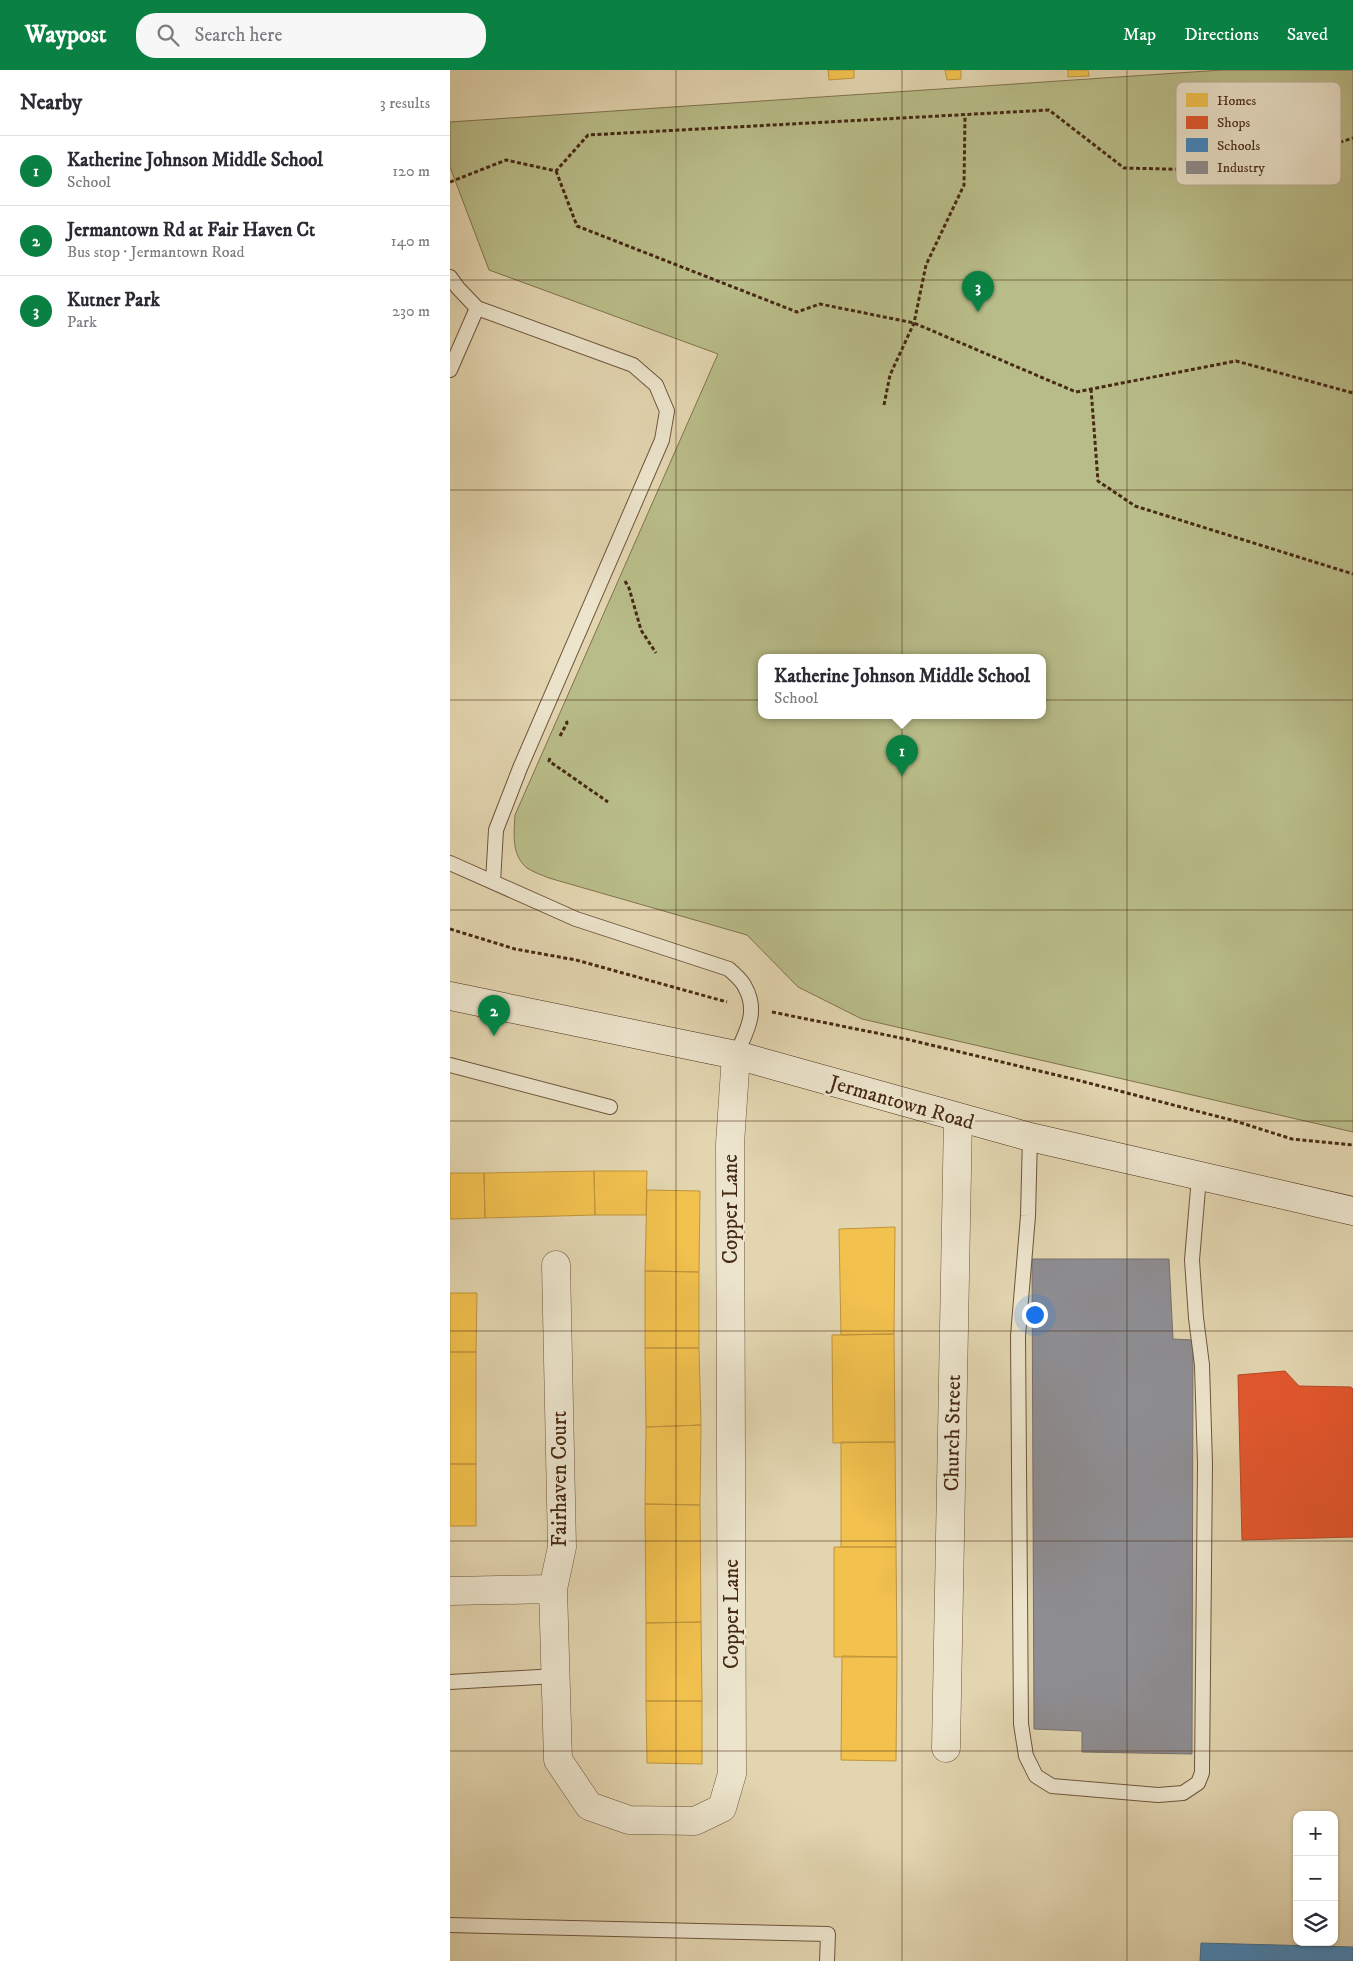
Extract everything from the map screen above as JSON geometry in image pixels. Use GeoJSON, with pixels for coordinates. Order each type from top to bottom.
{"type":"FeatureCollection","features":[{"type":"Feature","properties":{"kind":"street","name":"Jermantown Road"},"geometry":{"type":"LineString","coordinates":[[450,996],[736,1055],[1030,1137],[1353,1211]]}},
{"type":"Feature","properties":{"kind":"street","name":"Copper Lane"},"geometry":{"type":"LineString","coordinates":[[553,1590],[558,1760],[588,1806],[629,1820],[695,1821],[722,1808],[732,1774],[730,1144],[736,1055]]}},
{"type":"Feature","properties":{"kind":"street","name":"Church Street"},"geometry":{"type":"LineString","coordinates":[[946,1748],[958,1118]]}},
{"type":"Feature","properties":{"kind":"street","name":"Fairhaven Court"},"geometry":{"type":"LineString","coordinates":[[553,1590],[562,1547],[556,1265]]}},
{"type":"Feature","properties":{"kind":"street"},"geometry":{"type":"LineString","coordinates":[[450,1591],[553,1590]]}},
{"type":"Feature","properties":{"kind":"lane"},"geometry":{"type":"LineString","coordinates":[[450,277],[477,308],[632,365],[656,385],[667,411],[662,440],[520,768],[496,830],[493,882]]}},
{"type":"Feature","properties":{"kind":"lane"},"geometry":{"type":"LineString","coordinates":[[450,370],[477,308]]}},
{"type":"Feature","properties":{"kind":"lane"},"geometry":{"type":"LineString","coordinates":[[450,862],[576,919],[729,969],[745,986],[752,1008],[752,1019],[736,1055]]}},
{"type":"Feature","properties":{"kind":"lane"},"geometry":{"type":"LineString","coordinates":[[450,1066],[610,1107]]}},
{"type":"Feature","properties":{"kind":"lane"},"geometry":{"type":"LineString","coordinates":[[1030,1137],[1028,1216],[1018,1336],[1021,1724],[1026,1756],[1036,1776],[1052,1786],[1158,1795],[1182,1793],[1198,1783],[1202,1773],[1205,1464],[1202,1366],[1192,1260],[1199,1177]]}},
{"type":"Feature","properties":{"kind":"lane"},"geometry":{"type":"LineString","coordinates":[[450,1682],[556,1676]]}},
{"type":"Feature","properties":{"kind":"lane"},"geometry":{"type":"LineString","coordinates":[[450,1925],[828,1934],[827,1961]]}},
{"type":"Feature","properties":{"kind":"path"},"geometry":{"type":"LineString","coordinates":[[556,171],[588,135],[1049,110],[1124,168],[1176,170]]}},
{"type":"Feature","properties":{"kind":"path"},"geometry":{"type":"LineString","coordinates":[[884,405],[890,376],[914,323],[926,265],[964,185],[965,115]]}},
{"type":"Feature","properties":{"kind":"path"},"geometry":{"type":"LineString","coordinates":[[1341,142],[1353,138]]}},
{"type":"Feature","properties":{"kind":"path"},"geometry":{"type":"LineString","coordinates":[[450,182],[506,160],[556,171]]}},
{"type":"Feature","properties":{"kind":"path"},"geometry":{"type":"LineString","coordinates":[[556,171],[577,226],[797,312],[820,304],[914,323],[1076,392],[1236,361],[1353,393]]}},
{"type":"Feature","properties":{"kind":"path"},"geometry":{"type":"LineString","coordinates":[[1091,389],[1098,481],[1135,506],[1353,574]]}},
{"type":"Feature","properties":{"kind":"path"},"geometry":{"type":"LineString","coordinates":[[622,589],[625,580],[629,588],[640,630],[656,653]]}},
{"type":"Feature","properties":{"kind":"path"},"geometry":{"type":"LineString","coordinates":[[551,755],[550,761],[608,802]]}},
{"type":"Feature","properties":{"kind":"path"},"geometry":{"type":"LineString","coordinates":[[450,929],[515,949],[576,960],[752,1008],[906,1039],[1030,1069],[1235,1121],[1292,1139],[1353,1145]]}},
{"type":"Feature","properties":{"kind":"green space"},"geometry":{"type":"Polygon","coordinates":[[[1222,70],[1353,70],[1353,1132],[862,1019],[798,987],[747,935],[549,878],[527,868],[522,863],[516,850],[515,815],[718,354],[489,270],[450,167],[450,122],[1222,70]]]}},
{"type":"Feature","properties":{"kind":"building: Homes"},"geometry":{"type":"Polygon","coordinates":[[[828,70],[854,70],[854,78],[829,80],[828,70]]]}},
{"type":"Feature","properties":{"kind":"building: Homes"},"geometry":{"type":"Polygon","coordinates":[[[945,70],[961,70],[961,79],[947,80],[945,70]]]}},
{"type":"Feature","properties":{"kind":"building: Homes"},"geometry":{"type":"Polygon","coordinates":[[[1068,70],[1088,70],[1089,76],[1068,77],[1068,70]]]}},
{"type":"Feature","properties":{"kind":"building: Homes"},"geometry":{"type":"Polygon","coordinates":[[[594,1171],[595,1215],[485,1218],[484,1173],[594,1171]]]}},
{"type":"Feature","properties":{"kind":"building: Homes"},"geometry":{"type":"Polygon","coordinates":[[[594,1171],[647,1171],[646,1215],[595,1215],[594,1171]]]}},
{"type":"Feature","properties":{"kind":"building: Homes"},"geometry":{"type":"Polygon","coordinates":[[[450,1173],[484,1173],[485,1218],[450,1219],[450,1173]]]}},
{"type":"Feature","properties":{"kind":"building: Homes"},"geometry":{"type":"Polygon","coordinates":[[[647,1190],[700,1191],[699,1272],[645,1271],[647,1190]]]}},
{"type":"Feature","properties":{"kind":"building: Homes"},"geometry":{"type":"Polygon","coordinates":[[[895,1227],[894,1334],[841,1335],[839,1229],[895,1227]]]}},
{"type":"Feature","properties":{"kind":"building: Homes"},"geometry":{"type":"Polygon","coordinates":[[[645,1271],[699,1272],[699,1348],[645,1348],[645,1271]]]}},
{"type":"Feature","properties":{"kind":"building: Homes"},"geometry":{"type":"Polygon","coordinates":[[[450,1293],[477,1293],[476,1352],[450,1352],[450,1293]]]}},
{"type":"Feature","properties":{"kind":"building: Homes"},"geometry":{"type":"Polygon","coordinates":[[[894,1334],[895,1442],[833,1443],[832,1335],[894,1334]]]}},
{"type":"Feature","properties":{"kind":"building: Homes"},"geometry":{"type":"Polygon","coordinates":[[[645,1348],[699,1348],[701,1425],[646,1427],[645,1348]]]}},
{"type":"Feature","properties":{"kind":"building: Homes"},"geometry":{"type":"Polygon","coordinates":[[[450,1352],[476,1352],[476,1464],[450,1464],[450,1352]]]}},
{"type":"Feature","properties":{"kind":"building: Homes"},"geometry":{"type":"Polygon","coordinates":[[[701,1425],[700,1505],[645,1504],[646,1427],[701,1425]]]}},
{"type":"Feature","properties":{"kind":"building: Homes"},"geometry":{"type":"Polygon","coordinates":[[[841,1442],[895,1442],[896,1547],[841,1547],[841,1442]]]}},
{"type":"Feature","properties":{"kind":"building: Homes"},"geometry":{"type":"Polygon","coordinates":[[[450,1464],[476,1464],[476,1526],[450,1526],[450,1464]]]}},
{"type":"Feature","properties":{"kind":"building: Homes"},"geometry":{"type":"Polygon","coordinates":[[[645,1504],[700,1505],[701,1622],[646,1623],[645,1504]]]}},
{"type":"Feature","properties":{"kind":"building: Homes"},"geometry":{"type":"Polygon","coordinates":[[[834,1547],[896,1547],[897,1657],[834,1657],[834,1547]]]}},
{"type":"Feature","properties":{"kind":"building: Homes"},"geometry":{"type":"Polygon","coordinates":[[[701,1622],[702,1701],[646,1701],[646,1623],[701,1622]]]}},
{"type":"Feature","properties":{"kind":"building: Homes"},"geometry":{"type":"Polygon","coordinates":[[[842,1656],[897,1657],[896,1761],[841,1760],[842,1656]]]}},
{"type":"Feature","properties":{"kind":"building: Homes"},"geometry":{"type":"Polygon","coordinates":[[[646,1701],[702,1701],[702,1764],[647,1763],[646,1701]]]}},
{"type":"Feature","properties":{"kind":"building: Shops"},"geometry":{"type":"Polygon","coordinates":[[[1285,1371],[1299,1386],[1351,1387],[1353,1389],[1353,1537],[1242,1540],[1238,1375],[1285,1371]]]}},
{"type":"Feature","properties":{"kind":"building: Schools"},"geometry":{"type":"Polygon","coordinates":[[[1201,1943],[1353,1947],[1353,1961],[1200,1961],[1201,1943]]]}},
{"type":"Feature","properties":{"kind":"building: Industry"},"geometry":{"type":"Polygon","coordinates":[[[1032,1259],[1169,1259],[1173,1339],[1193,1340],[1192,1754],[1082,1752],[1082,1731],[1034,1729],[1032,1259]]]}},
{"type":"Feature","properties":{"kind":"place","name":"Kutner Park"},"geometry":{"type":"Point","coordinates":[978,312]}},
{"type":"Feature","properties":{"kind":"place","name":"Katherine Johnson Middle School"},"geometry":{"type":"Point","coordinates":[902,776]}},
{"type":"Feature","properties":{"kind":"place","name":"Jermantown Rd at Fair Haven Ct"},"geometry":{"type":"Point","coordinates":[494,1036]}}]}
